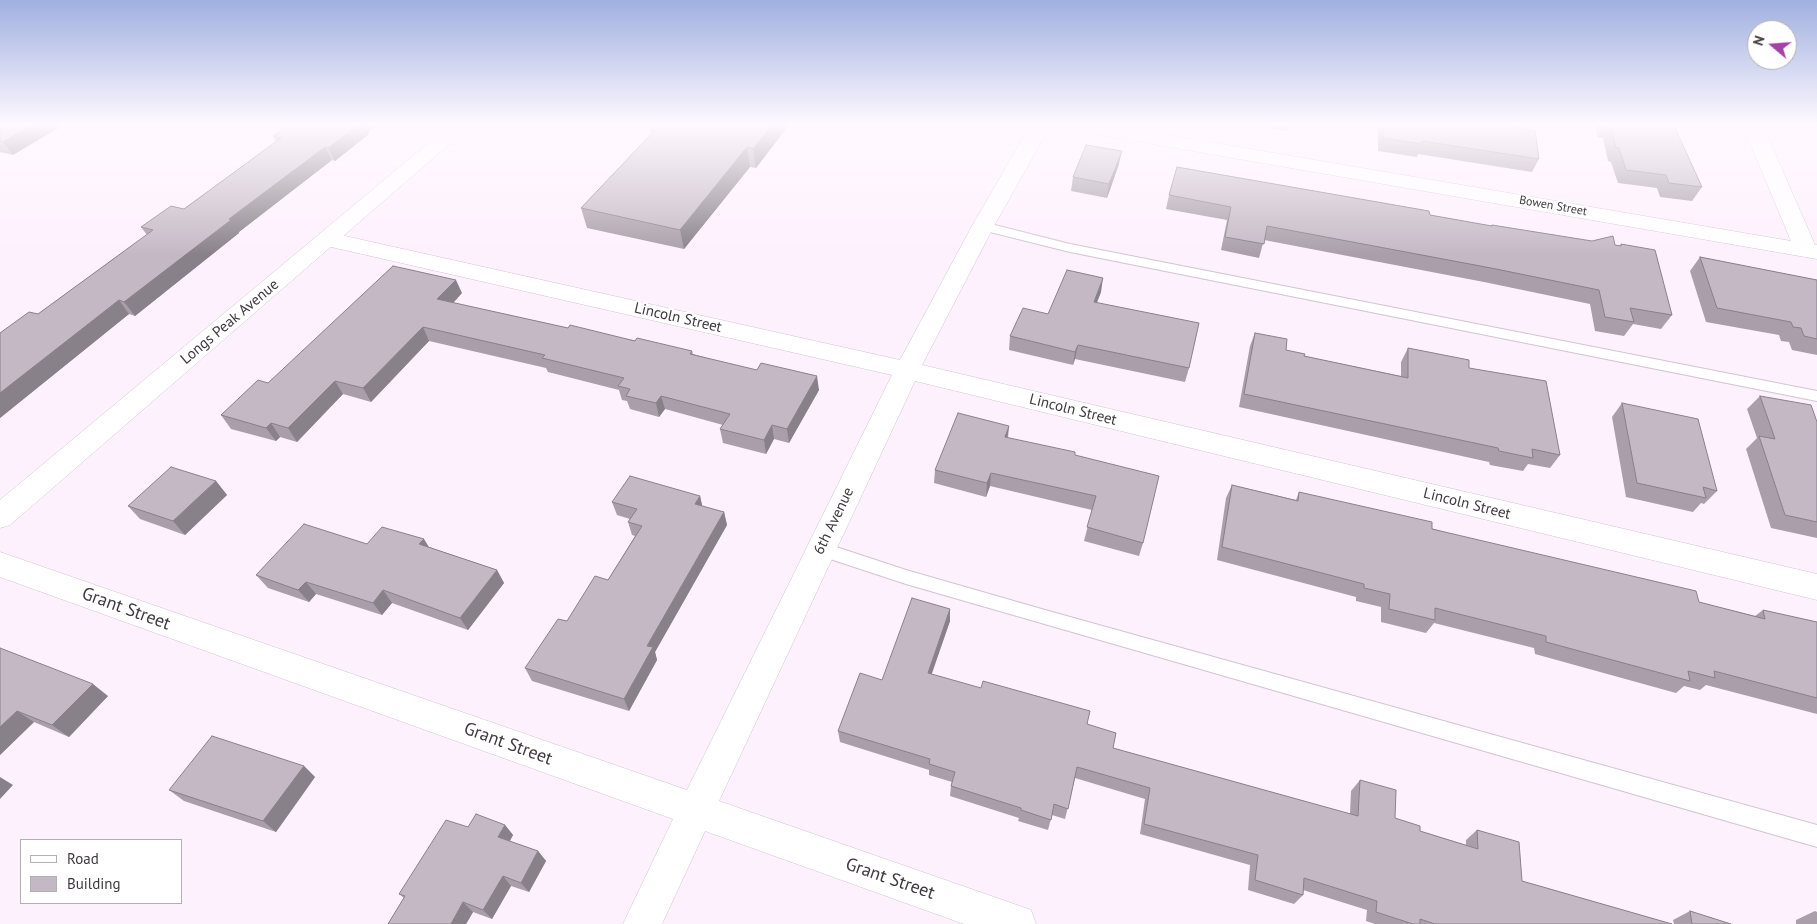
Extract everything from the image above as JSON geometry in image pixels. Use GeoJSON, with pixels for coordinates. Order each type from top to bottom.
{"type":"FeatureCollection","features":[{"type":"Feature","properties":{"kind":"street","name":"Longs Peak Avenue"},"geometry":{"type":"LineString","coordinates":[[0,517],[409,169]]}},
{"type":"Feature","properties":{"kind":"street","name":"6th Avenue"},"geometry":{"type":"LineString","coordinates":[[642,924],[907,370],[983,226],[1015,169]]}},
{"type":"Feature","properties":{"kind":"street","name":"Bowen Street"},"geometry":{"type":"LineString","coordinates":[[1334,169],[1811,251]]}},
{"type":"Feature","properties":{"kind":"street"},"geometry":{"type":"LineString","coordinates":[[1773,169],[1811,251]]}},
{"type":"Feature","properties":{"kind":"street","name":"Lincoln Street"},"geometry":{"type":"LineString","coordinates":[[327,239],[907,370],[1817,588]]}},
{"type":"Feature","properties":{"kind":"street","name":"Grant Street"},"geometry":{"type":"LineString","coordinates":[[0,564],[1017,924]]}},
{"type":"Feature","properties":{"kind":"lane"},"geometry":{"type":"LineString","coordinates":[[983,226],[1070,248],[1817,396]]}},
{"type":"Feature","properties":{"kind":"lane"},"geometry":{"type":"LineString","coordinates":[[821,549],[906,577],[1044,618],[1817,836]]}},
{"type":"Feature","properties":{"kind":"building"},"geometry":{"type":"Polygon","coordinates":[[[238,169],[296,169],[124,302],[119,300],[0,393],[0,333],[29,312],[38,314],[153,230],[141,227],[171,206],[184,209],[238,169]]]}},
{"type":"Feature","properties":{"kind":"building"},"geometry":{"type":"Polygon","coordinates":[[[618,169],[729,169],[680,230],[581,208],[618,169]]]}},
{"type":"Feature","properties":{"kind":"building"},"geometry":{"type":"Polygon","coordinates":[[[1076,169],[1115,169],[1109,184],[1073,177],[1076,169]]]}},
{"type":"Feature","properties":{"kind":"building"},"geometry":{"type":"Polygon","coordinates":[[[1176,169],[1189,169],[1429,211],[1430,215],[1492,226],[1592,241],[1613,236],[1615,245],[1621,246],[1621,244],[1655,250],[1672,315],[1630,308],[1634,322],[1605,317],[1599,290],[1267,226],[1264,244],[1225,237],[1231,207],[1169,195],[1176,169]]]}},
{"type":"Feature","properties":{"kind":"building"},"geometry":{"type":"Polygon","coordinates":[[[1694,169],[1702,187],[1669,183],[1666,175],[1626,170],[1694,169]]]}},
{"type":"Feature","properties":{"kind":"building"},"geometry":{"type":"Polygon","coordinates":[[[1700,257],[1817,280],[1817,339],[1804,336],[1801,328],[1793,327],[1791,322],[1717,308],[1700,257]]]}},
{"type":"Feature","properties":{"kind":"building"},"geometry":{"type":"Polygon","coordinates":[[[393,266],[456,280],[437,299],[568,328],[570,325],[635,341],[637,338],[692,351],[690,354],[757,370],[761,363],[817,376],[787,429],[772,425],[764,440],[720,429],[730,414],[661,396],[656,403],[626,396],[630,389],[618,386],[624,378],[542,358],[545,355],[423,327],[363,388],[335,381],[288,428],[271,423],[266,428],[221,415],[258,380],[268,383],[393,266]]]}},
{"type":"Feature","properties":{"kind":"building"},"geometry":{"type":"Polygon","coordinates":[[[1067,270],[1103,278],[1094,302],[1199,323],[1189,368],[1078,345],[1075,352],[1010,336],[1023,308],[1048,314],[1067,270]]]}},
{"type":"Feature","properties":{"kind":"building"},"geometry":{"type":"Polygon","coordinates":[[[1255,333],[1287,339],[1286,350],[1305,354],[1304,356],[1408,378],[1408,348],[1469,360],[1469,368],[1546,381],[1560,455],[1532,449],[1533,458],[1499,451],[1498,448],[1244,394],[1255,333]]]}},
{"type":"Feature","properties":{"kind":"building"},"geometry":{"type":"Polygon","coordinates":[[[1760,396],[1811,405],[1817,422],[1817,522],[1785,515],[1759,436],[1775,439],[1760,396]]]}},
{"type":"Feature","properties":{"kind":"building"},"geometry":{"type":"Polygon","coordinates":[[[1622,403],[1698,419],[1717,491],[1703,487],[1706,498],[1637,483],[1622,403]]]}},
{"type":"Feature","properties":{"kind":"building"},"geometry":{"type":"Polygon","coordinates":[[[958,413],[1009,426],[1005,437],[1075,452],[1075,455],[1159,476],[1143,543],[1087,527],[1096,496],[991,473],[987,483],[935,470],[958,413]]]}},
{"type":"Feature","properties":{"kind":"building"},"geometry":{"type":"Polygon","coordinates":[[[171,467],[216,481],[173,521],[128,506],[171,467]]]}},
{"type":"Feature","properties":{"kind":"building"},"geometry":{"type":"Polygon","coordinates":[[[630,476],[700,496],[695,504],[724,512],[647,646],[653,647],[624,699],[525,668],[558,619],[567,621],[595,576],[608,580],[642,526],[628,522],[637,509],[612,502],[630,476]]]}},
{"type":"Feature","properties":{"kind":"building"},"geometry":{"type":"Polygon","coordinates":[[[1232,485],[1298,501],[1299,492],[1432,522],[1432,529],[1696,591],[1699,602],[1765,619],[1763,610],[1817,622],[1817,698],[1714,671],[1715,678],[1688,671],[1690,681],[1546,642],[1546,636],[1435,608],[1435,620],[1389,609],[1390,594],[1364,588],[1364,584],[1222,547],[1232,485]]]}},
{"type":"Feature","properties":{"kind":"building"},"geometry":{"type":"Polygon","coordinates":[[[304,524],[367,544],[382,527],[424,539],[419,544],[497,570],[460,618],[383,590],[373,603],[306,582],[298,590],[256,575],[304,524]]]}},
{"type":"Feature","properties":{"kind":"building"},"geometry":{"type":"Polygon","coordinates":[[[912,598],[950,609],[928,673],[981,688],[983,681],[1090,711],[1087,724],[1116,733],[1113,748],[1358,816],[1360,780],[1396,790],[1395,818],[1420,826],[1420,831],[1478,849],[1477,830],[1519,842],[1522,881],[1672,924],[1435,924],[1420,919],[1420,924],[1413,924],[1376,912],[1377,901],[1304,878],[1303,895],[1255,880],[1258,855],[1144,824],[1150,788],[1077,767],[1068,809],[1054,804],[1051,820],[1021,810],[1021,808],[951,786],[955,772],[929,764],[930,759],[838,731],[860,673],[882,680],[912,598]]]}},
{"type":"Feature","properties":{"kind":"building"},"geometry":{"type":"Polygon","coordinates":[[[0,648],[93,684],[52,725],[17,711],[0,727],[0,648]]]}},
{"type":"Feature","properties":{"kind":"building"},"geometry":{"type":"Polygon","coordinates":[[[212,736],[304,766],[263,821],[169,790],[212,736]]]}},
{"type":"Feature","properties":{"kind":"building"},"geometry":{"type":"Polygon","coordinates":[[[476,814],[505,825],[498,837],[538,851],[521,883],[503,876],[483,910],[463,902],[451,924],[388,924],[405,896],[399,894],[446,820],[468,827],[476,814]]]}},
{"type":"Feature","properties":{"kind":"building"},"geometry":{"type":"Polygon","coordinates":[[[1690,911],[1731,924],[1692,924],[1690,911]]]}}]}
